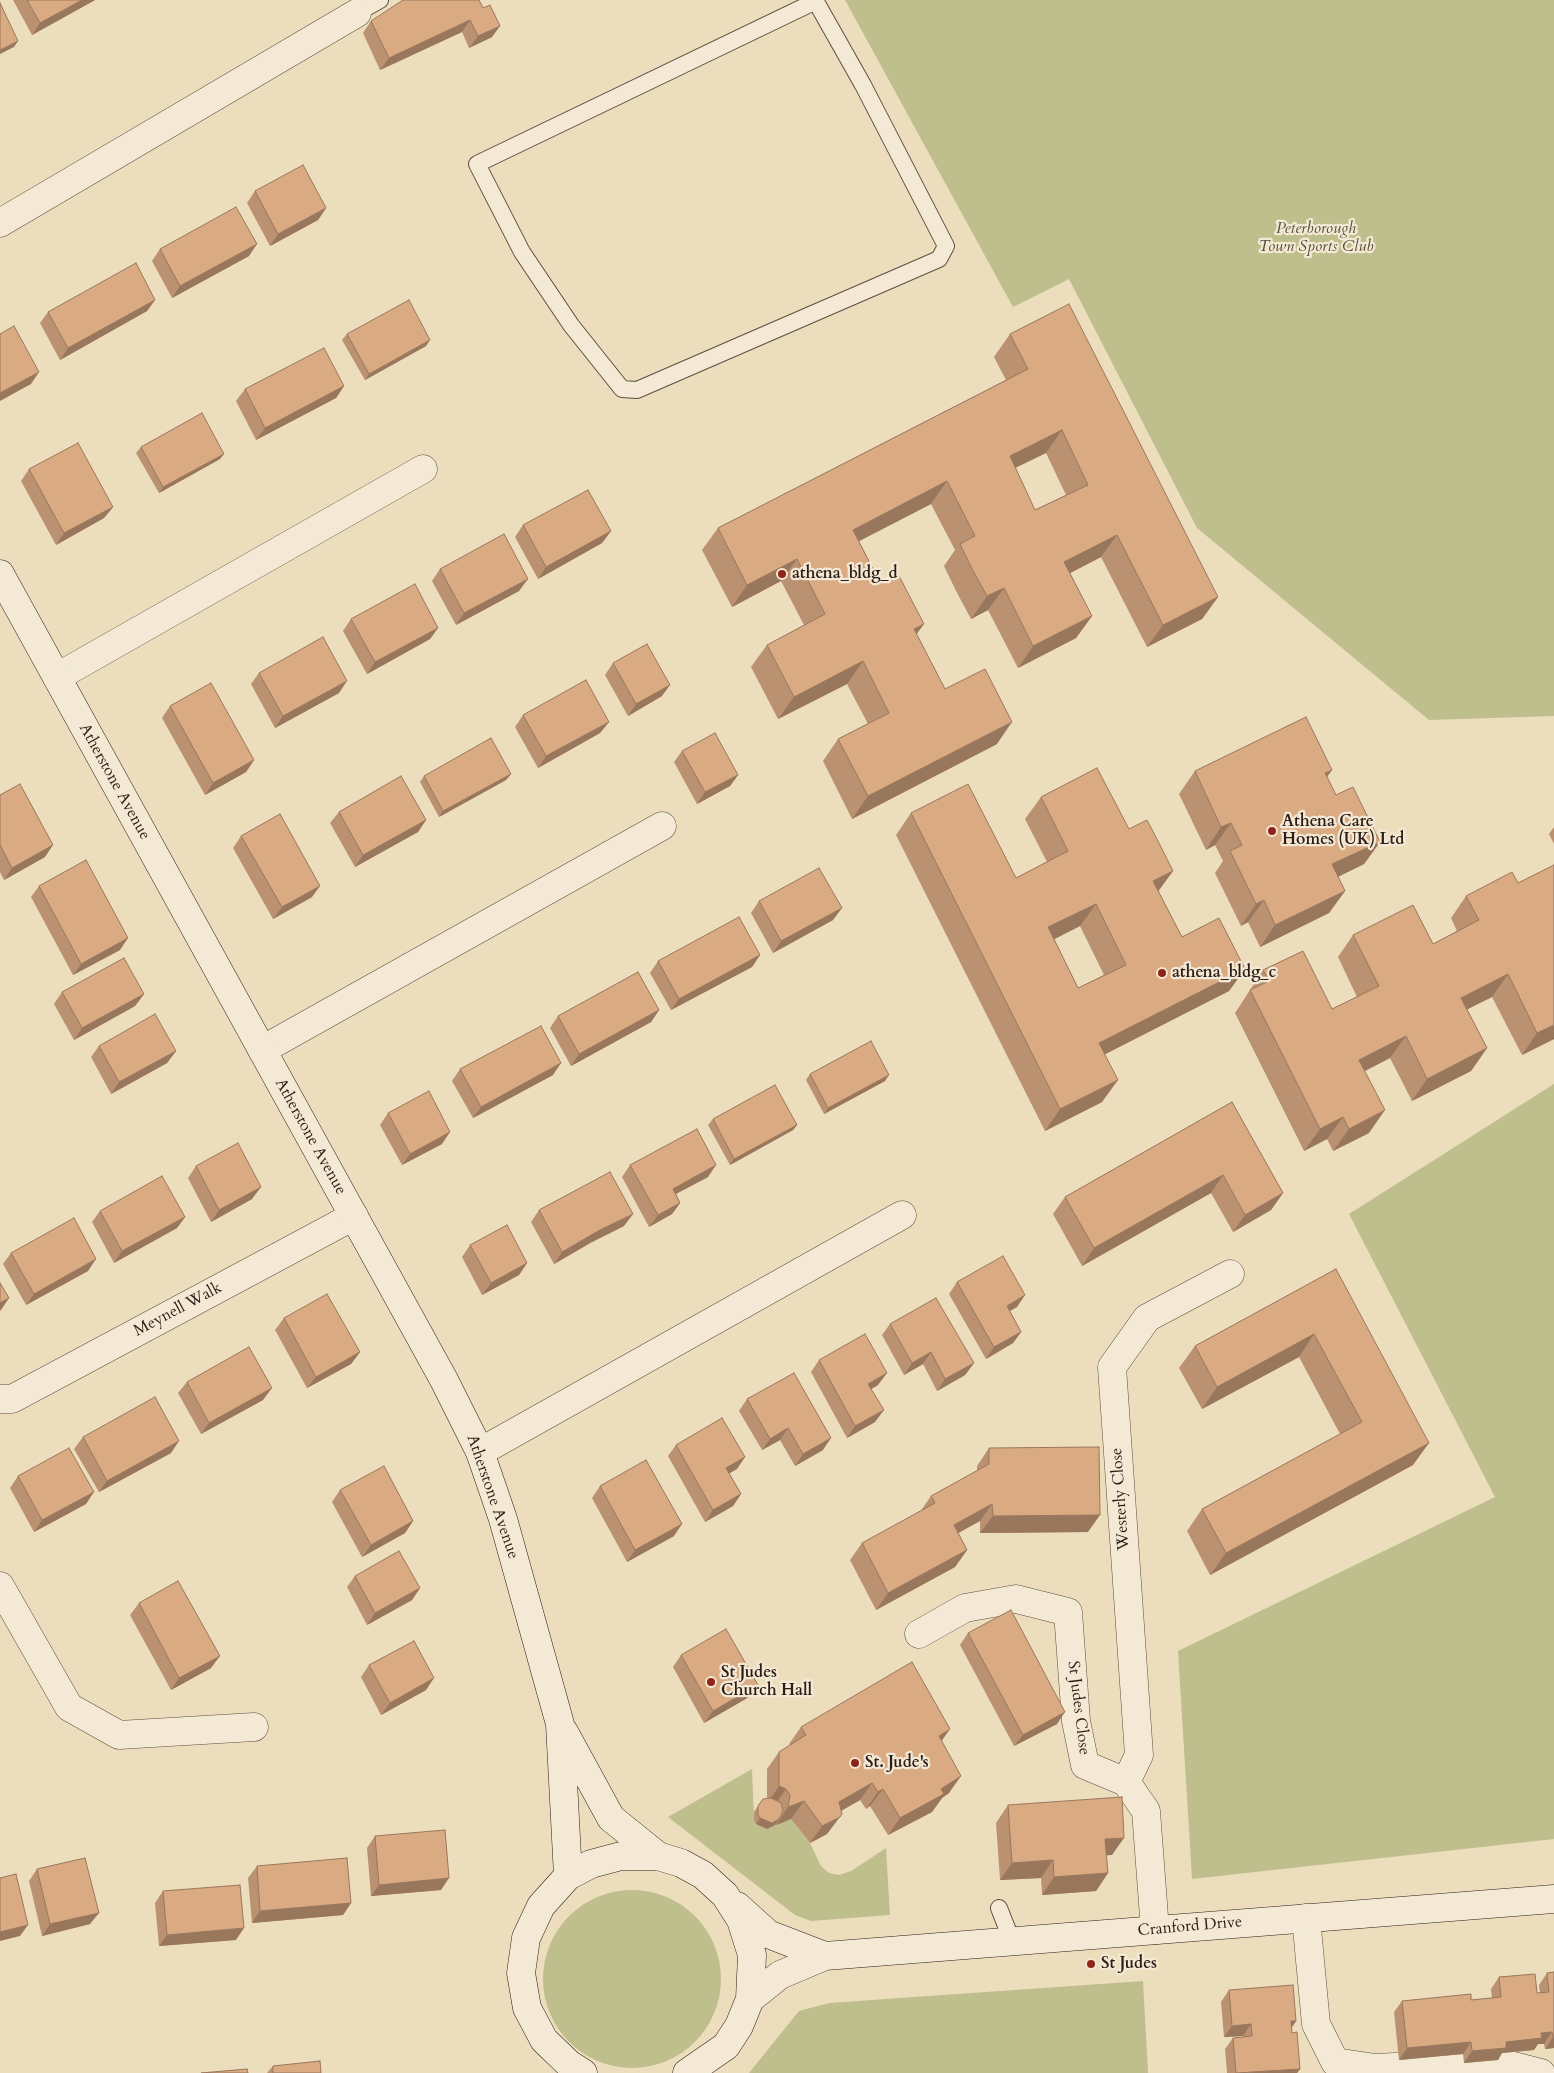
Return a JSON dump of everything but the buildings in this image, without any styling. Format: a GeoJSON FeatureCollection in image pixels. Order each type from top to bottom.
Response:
{"type":"FeatureCollection","features":[{"type":"Feature","properties":{"kind":"street"},"geometry":{"type":"LineString","coordinates":[[0,223],[369,7]]}},
{"type":"Feature","properties":{"kind":"street"},"geometry":{"type":"LineString","coordinates":[[58,677],[423,469]]}},
{"type":"Feature","properties":{"kind":"street","name":"Atherstone Avenue"},"geometry":{"type":"LineString","coordinates":[[0,574],[444,1380],[480,1452],[503,1519],[560,1724],[568,1876]]}},
{"type":"Feature","properties":{"kind":"street"},"geometry":{"type":"LineString","coordinates":[[262,1050],[662,826]]}},
{"type":"Feature","properties":{"kind":"street"},"geometry":{"type":"LineString","coordinates":[[480,1452],[902,1215]]}},
{"type":"Feature","properties":{"kind":"street","name":"Meynell Walk"},"geometry":{"type":"LineString","coordinates":[[0,1399],[12,1398],[354,1216]]}},
{"type":"Feature","properties":{"kind":"street","name":"Westerly Close"},"geometry":{"type":"LineString","coordinates":[[1126,1782],[1139,1755],[1112,1367],[1148,1318],[1230,1274]]}},
{"type":"Feature","properties":{"kind":"street"},"geometry":{"type":"LineString","coordinates":[[0,1586],[69,1707],[118,1735],[254,1727]]}},
{"type":"Feature","properties":{"kind":"street","name":"St Judes Close"},"geometry":{"type":"LineString","coordinates":[[919,1634],[965,1608],[1016,1599],[1068,1612],[1076,1721],[1085,1765],[1126,1782]]}},
{"type":"Feature","properties":{"kind":"street","name":"Atherstone Avenue"},"geometry":{"type":"LineString","coordinates":[[560,1724],[611,1818],[658,1856]]}},
{"type":"Feature","properties":{"kind":"street"},"geometry":{"type":"LineString","coordinates":[[1126,1782],[1146,1811],[1155,1930]]}},
{"type":"Feature","properties":{"kind":"street"},"geometry":{"type":"LineString","coordinates":[[583,2073],[569,2064],[544,2040],[528,2008],[521,1973],[526,1938],[541,1906],[568,1876],[591,1864],[621,1856],[658,1856]]}},
{"type":"Feature","properties":{"kind":"street","name":"Cranford Drive"},"geometry":{"type":"LineString","coordinates":[[658,1856],[681,1863],[703,1875],[768,1934],[825,1956]]}},
{"type":"Feature","properties":{"kind":"street"},"geometry":{"type":"LineString","coordinates":[[692,2071],[726,2046],[739,2026],[750,1998],[752,1955],[741,1920],[725,1895]]}},
{"type":"Feature","properties":{"kind":"street","name":"Cranford Drive"},"geometry":{"type":"LineString","coordinates":[[750,1998],[780,1975],[825,1956],[1554,1899]]}},
{"type":"Feature","properties":{"kind":"street"},"geometry":{"type":"LineString","coordinates":[[1306,1918],[1316,2024],[1335,2062],[1374,2068],[1498,2062],[1541,2073]]}},
{"type":"Feature","properties":{"kind":"lane"},"geometry":{"type":"LineString","coordinates":[[815,1],[863,85],[946,246],[940,259],[637,390],[622,389],[571,325],[522,252],[477,164],[815,1]]}},
{"type":"Feature","properties":{"kind":"lane"},"geometry":{"type":"LineString","coordinates":[[999,1908],[1012,1941]]}},
{"type":"Feature","properties":{"kind":"green space","name":"Peterborough Town Sports Club"},"geometry":{"type":"Polygon","coordinates":[[[845,0],[1554,0],[1554,716],[1429,720],[1197,528],[1069,279],[1013,307],[845,0]]]}},
{"type":"Feature","properties":{"kind":"green space"},"geometry":{"type":"Polygon","coordinates":[[[1554,1084],[1554,1839],[1192,1879],[1178,1651],[1495,1497],[1349,1214],[1554,1084]]]}},
{"type":"Feature","properties":{"kind":"green space"},"geometry":{"type":"Polygon","coordinates":[[[752,1769],[756,1824],[767,1829],[777,1822],[791,1819],[810,1843],[821,1866],[829,1873],[839,1875],[851,1871],[886,1848],[890,1915],[811,1921],[795,1915],[668,1817],[752,1769]]]}},
{"type":"Feature","properties":{"kind":"green space"},"geometry":{"type":"Polygon","coordinates":[[[632,1890],[666,1897],[681,1905],[695,1916],[706,1930],[714,1945],[721,1979],[714,2013],[706,2028],[695,2042],[681,2053],[666,2061],[632,2068],[598,2061],[583,2053],[569,2042],[558,2028],[550,2013],[543,1979],[550,1945],[558,1930],[569,1916],[583,1905],[598,1897],[632,1890]]]}},
{"type":"Feature","properties":{"kind":"green space"},"geometry":{"type":"Polygon","coordinates":[[[1143,1981],[1148,2073],[749,2073],[799,2011],[829,2003],[1143,1981]]]}},
{"type":"Feature","properties":{"kind":"place","name":"athena_bldg_d"},"geometry":{"type":"Point","coordinates":[782,574]}},
{"type":"Feature","properties":{"kind":"place","name":"Athena Care Homes (UK) Ltd"},"geometry":{"type":"Point","coordinates":[1272,831]}},
{"type":"Feature","properties":{"kind":"place","name":"athena_bldg_c"},"geometry":{"type":"Point","coordinates":[1162,973]}},
{"type":"Feature","properties":{"kind":"place","name":"St Judes Church Hall"},"geometry":{"type":"Point","coordinates":[711,1682]}},
{"type":"Feature","properties":{"kind":"place","name":"St. Jude's"},"geometry":{"type":"Point","coordinates":[855,1763]}},
{"type":"Feature","properties":{"kind":"place","name":"St Judes"},"geometry":{"type":"Point","coordinates":[1091,1964]}}]}
